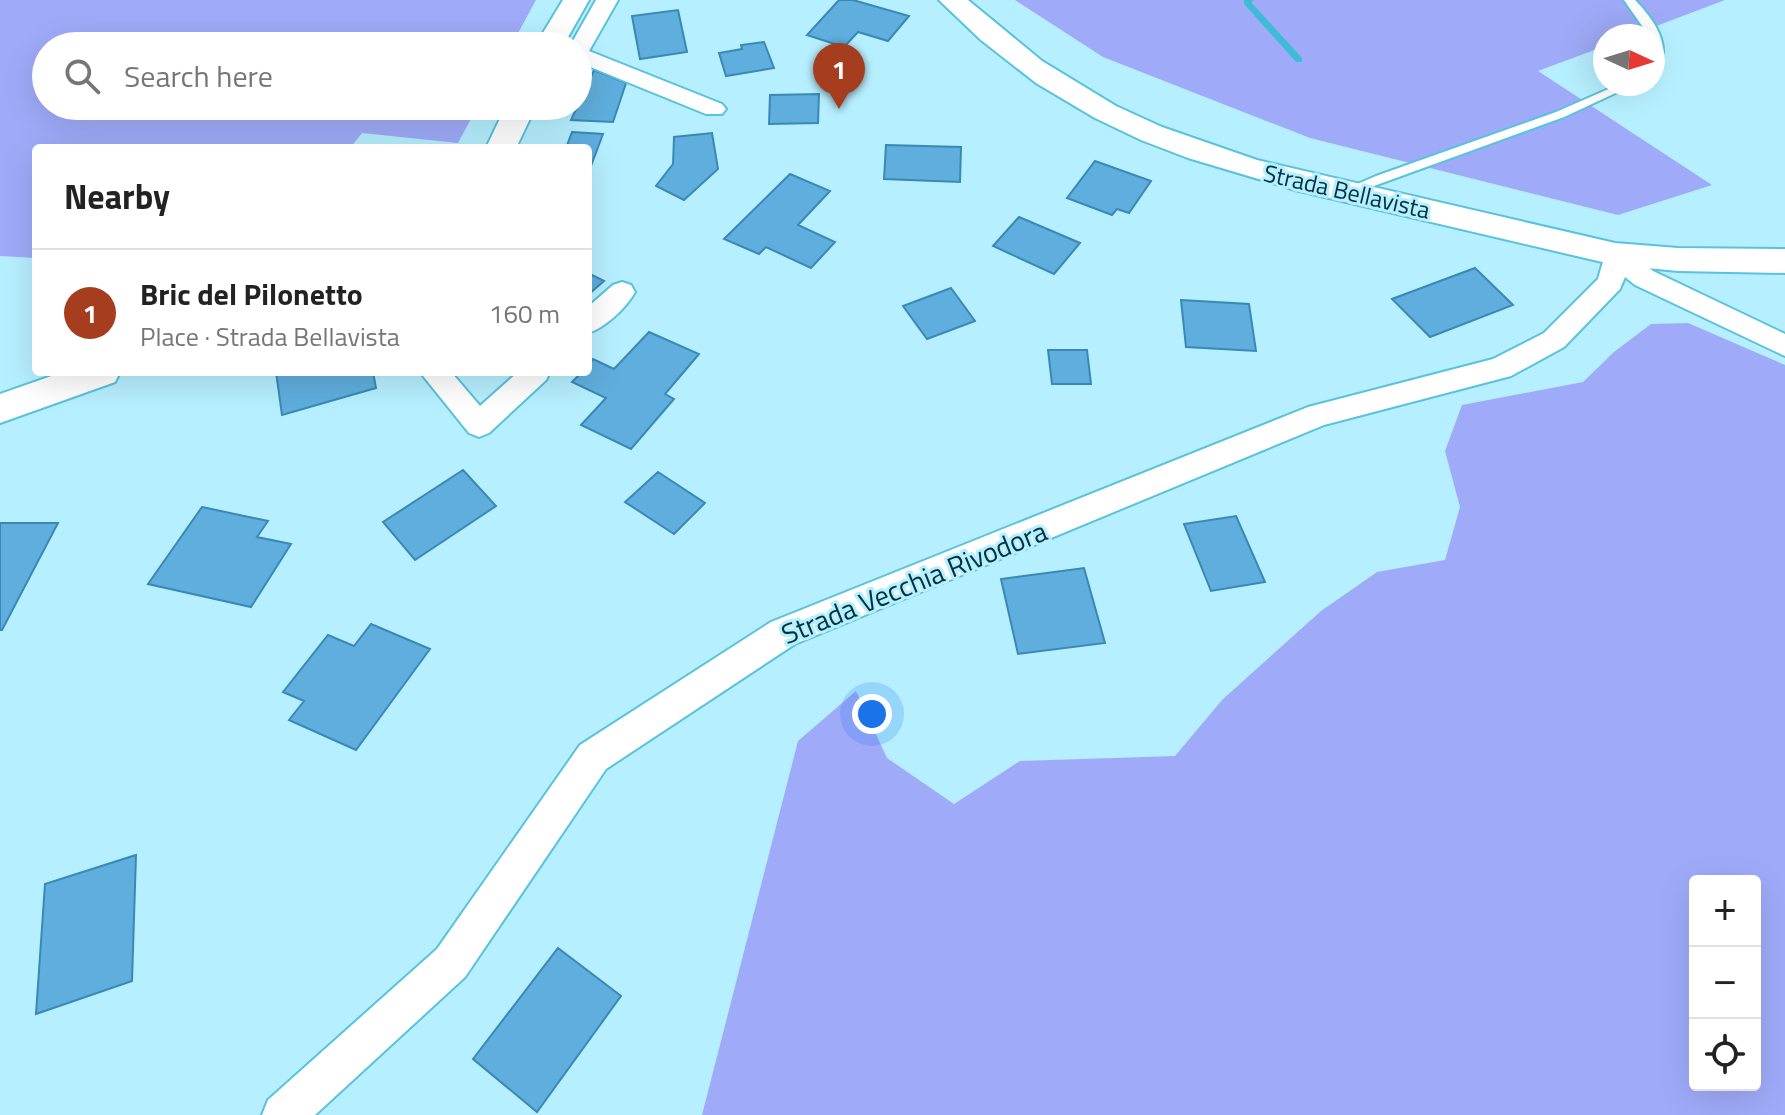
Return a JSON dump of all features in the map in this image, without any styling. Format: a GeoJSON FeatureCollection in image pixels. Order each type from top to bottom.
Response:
{"type":"FeatureCollection","features":[{"type":"Feature","properties":{"kind":"street"},"geometry":{"type":"LineString","coordinates":[[557,32],[576,0]]}},
{"type":"Feature","properties":{"kind":"street"},"geometry":{"type":"LineString","coordinates":[[589,32],[607,0]]}},
{"type":"Feature","properties":{"kind":"street","name":"Strada Bellavista"},"geometry":{"type":"LineString","coordinates":[[952,0],[1059,86],[1123,121],[1243,167],[1616,254],[1785,261]]}},
{"type":"Feature","properties":{"kind":"street"},"geometry":{"type":"LineString","coordinates":[[592,58],[714,109]]}},
{"type":"Feature","properties":{"kind":"street"},"geometry":{"type":"LineString","coordinates":[[503,144],[514,120]]}},
{"type":"Feature","properties":{"kind":"street"},"geometry":{"type":"LineString","coordinates":[[1616,254],[1644,278],[1785,346]]}},
{"type":"Feature","properties":{"kind":"street","name":"Strada Vecchia Rivodora"},"geometry":{"type":"LineString","coordinates":[[283,1115],[451,963],[593,757],[783,633],[1318,415],[1501,368],[1554,340],[1611,282],[1616,254]]}},
{"type":"Feature","properties":{"kind":"street"},"geometry":{"type":"LineString","coordinates":[[592,319],[622,292]]}},
{"type":"Feature","properties":{"kind":"street"},"geometry":{"type":"LineString","coordinates":[[0,409],[91,376]]}},
{"type":"Feature","properties":{"kind":"street"},"geometry":{"type":"LineString","coordinates":[[437,376],[479,425],[532,376]]}},
{"type":"Feature","properties":{"kind":"lane"},"geometry":{"type":"LineString","coordinates":[[1629,0],[1648,24]]}},
{"type":"Feature","properties":{"kind":"lane"},"geometry":{"type":"LineString","coordinates":[[1344,192],[1573,112],[1605,96]]}},
{"type":"Feature","properties":{"kind":"shaded area"},"geometry":{"type":"Polygon","coordinates":[[[0,0],[536,0],[519,32],[32,32],[32,120],[470,120],[458,143],[362,133],[353,144],[32,144],[32,258],[0,256],[0,0]]]}},
{"type":"Feature","properties":{"kind":"shaded area"},"geometry":{"type":"Polygon","coordinates":[[[1015,0],[1725,0],[1662,24],[1593,24],[1593,50],[1538,71],[1712,185],[1618,215],[1310,138],[1103,57],[1015,0]]]}},
{"type":"Feature","properties":{"kind":"shaded area"},"geometry":{"type":"Polygon","coordinates":[[[1688,323],[1785,365],[1785,1115],[702,1115],[798,741],[856,691],[887,758],[954,804],[1020,761],[1175,756],[1222,700],[1321,611],[1377,572],[1445,560],[1460,507],[1445,451],[1462,405],[1583,382],[1614,352],[1651,324],[1688,323]]]}},
{"type":"Feature","properties":{"kind":"building"},"geometry":{"type":"Polygon","coordinates":[[[839,0],[853,0],[909,16],[888,41],[858,32],[844,47],[807,35],[839,0]]]}},
{"type":"Feature","properties":{"kind":"building"},"geometry":{"type":"Polygon","coordinates":[[[678,10],[687,52],[640,59],[632,16],[678,10]]]}},
{"type":"Feature","properties":{"kind":"building"},"geometry":{"type":"Polygon","coordinates":[[[764,42],[774,68],[726,76],[719,53],[742,49],[741,45],[764,42]]]}},
{"type":"Feature","properties":{"kind":"building"},"geometry":{"type":"Polygon","coordinates":[[[594,70],[626,83],[613,122],[571,120],[592,120],[594,70]]]}},
{"type":"Feature","properties":{"kind":"building"},"geometry":{"type":"Polygon","coordinates":[[[819,94],[818,123],[769,124],[770,95],[819,94]]]}},
{"type":"Feature","properties":{"kind":"building"},"geometry":{"type":"Polygon","coordinates":[[[572,132],[603,134],[592,163],[592,144],[568,144],[572,132]]]}},
{"type":"Feature","properties":{"kind":"building"},"geometry":{"type":"Polygon","coordinates":[[[712,133],[718,169],[684,200],[656,186],[673,164],[674,137],[712,133]]]}},
{"type":"Feature","properties":{"kind":"building"},"geometry":{"type":"Polygon","coordinates":[[[886,145],[961,147],[960,182],[884,179],[886,145]]]}},
{"type":"Feature","properties":{"kind":"building"},"geometry":{"type":"Polygon","coordinates":[[[1095,161],[1151,181],[1129,213],[1117,209],[1112,215],[1067,198],[1095,161]]]}},
{"type":"Feature","properties":{"kind":"building"},"geometry":{"type":"Polygon","coordinates":[[[790,174],[830,191],[798,225],[835,242],[811,268],[766,247],[759,254],[724,239],[790,174]]]}},
{"type":"Feature","properties":{"kind":"building"},"geometry":{"type":"Polygon","coordinates":[[[1019,217],[1080,243],[1054,274],[993,246],[1019,217]]]}},
{"type":"Feature","properties":{"kind":"building"},"geometry":{"type":"Polygon","coordinates":[[[1475,268],[1513,305],[1430,337],[1392,299],[1475,268]]]}},
{"type":"Feature","properties":{"kind":"building"},"geometry":{"type":"Polygon","coordinates":[[[592,275],[604,281],[592,292],[592,275]]]}},
{"type":"Feature","properties":{"kind":"building"},"geometry":{"type":"Polygon","coordinates":[[[951,288],[975,321],[927,339],[903,306],[951,288]]]}},
{"type":"Feature","properties":{"kind":"building"},"geometry":{"type":"Polygon","coordinates":[[[1181,300],[1249,304],[1256,351],[1186,347],[1181,300]]]}},
{"type":"Feature","properties":{"kind":"building"},"geometry":{"type":"Polygon","coordinates":[[[649,332],[699,354],[665,394],[674,399],[631,449],[581,425],[606,398],[572,382],[578,376],[592,376],[593,359],[614,369],[649,332]]]}},
{"type":"Feature","properties":{"kind":"building"},"geometry":{"type":"Polygon","coordinates":[[[1048,350],[1087,350],[1091,384],[1052,384],[1048,350]]]}},
{"type":"Feature","properties":{"kind":"building"},"geometry":{"type":"Polygon","coordinates":[[[277,376],[374,376],[376,388],[282,415],[277,376]]]}},
{"type":"Feature","properties":{"kind":"building"},"geometry":{"type":"Polygon","coordinates":[[[463,470],[496,506],[415,560],[383,522],[463,470]]]}},
{"type":"Feature","properties":{"kind":"building"},"geometry":{"type":"Polygon","coordinates":[[[658,472],[705,503],[674,534],[625,502],[658,472]]]}},
{"type":"Feature","properties":{"kind":"building"},"geometry":{"type":"Polygon","coordinates":[[[202,507],[268,521],[257,537],[291,544],[251,607],[148,584],[202,507]]]}},
{"type":"Feature","properties":{"kind":"building"},"geometry":{"type":"Polygon","coordinates":[[[1236,516],[1265,582],[1211,591],[1184,524],[1236,516]]]}},
{"type":"Feature","properties":{"kind":"building"},"geometry":{"type":"Polygon","coordinates":[[[0,523],[58,523],[2,630],[0,630],[0,523]]]}},
{"type":"Feature","properties":{"kind":"building"},"geometry":{"type":"Polygon","coordinates":[[[1084,568],[1105,643],[1018,654],[1001,579],[1084,568]]]}},
{"type":"Feature","properties":{"kind":"building"},"geometry":{"type":"Polygon","coordinates":[[[371,624],[430,649],[356,750],[289,720],[304,701],[283,692],[328,635],[354,646],[371,624]]]}},
{"type":"Feature","properties":{"kind":"building"},"geometry":{"type":"Polygon","coordinates":[[[136,855],[132,981],[36,1014],[45,884],[136,855]]]}},
{"type":"Feature","properties":{"kind":"building"},"geometry":{"type":"Polygon","coordinates":[[[558,948],[621,996],[537,1112],[473,1059],[558,948]]]}},
{"type":"Feature","properties":{"kind":"waterway"},"geometry":{"type":"LineString","coordinates":[[1250,0],[1247,2],[1299,60]]}},
{"type":"Feature","properties":{"kind":"place","name":"Bric del Pilonetto"},"geometry":{"type":"Point","coordinates":[839,109]}}]}
